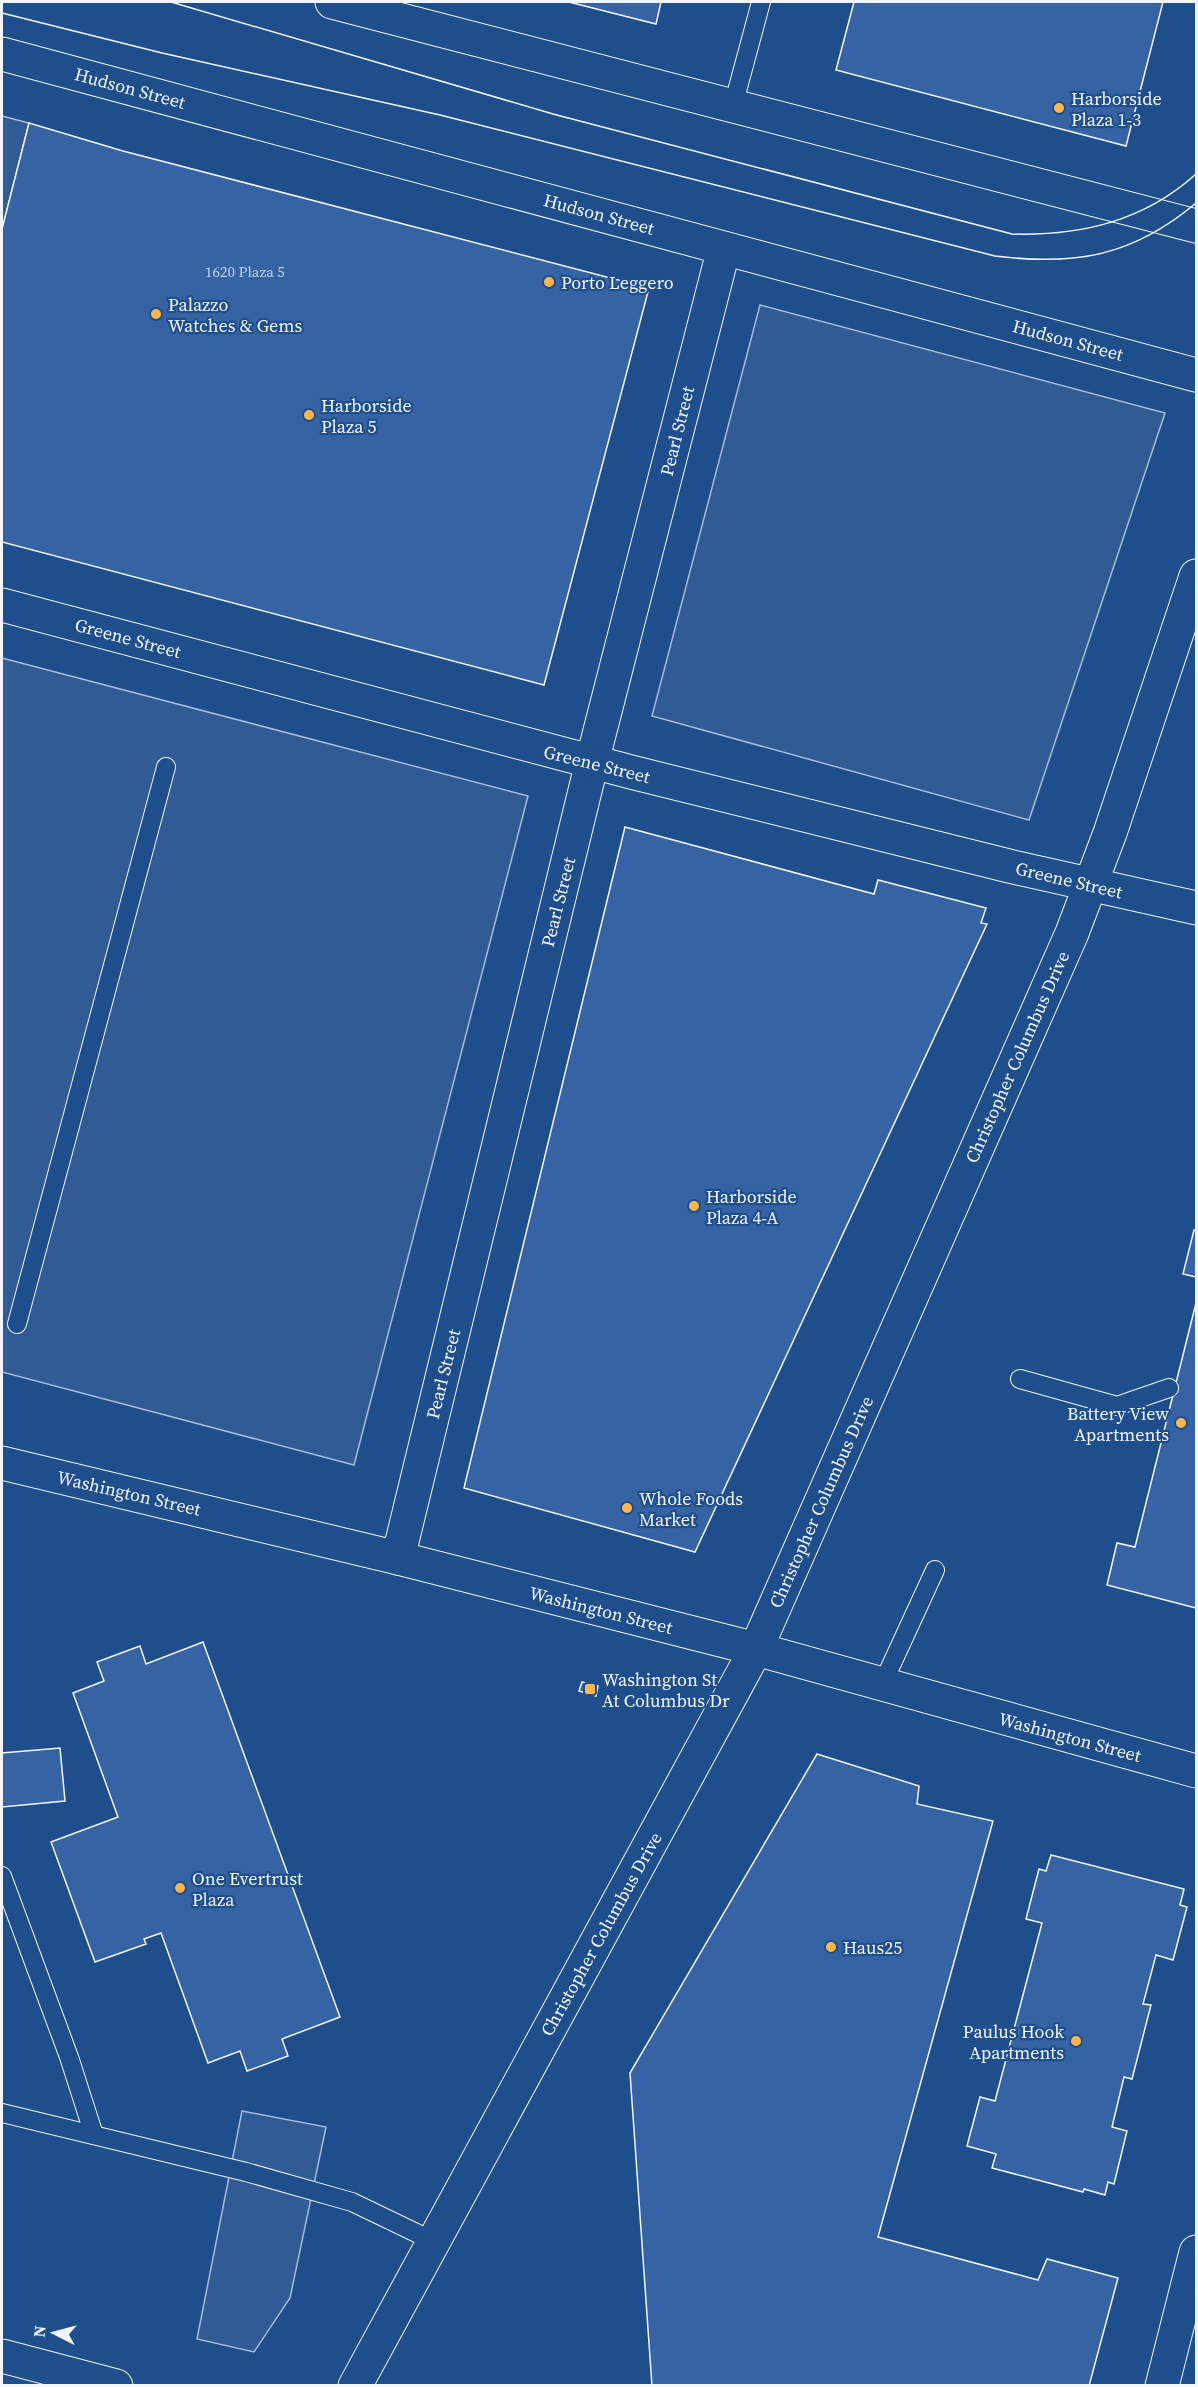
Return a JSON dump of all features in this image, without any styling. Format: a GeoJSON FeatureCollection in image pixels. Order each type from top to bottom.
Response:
{"type":"FeatureCollection","features":[{"type":"Feature","properties":{"kind":"street"},"geometry":{"type":"LineString","coordinates":[[332,2],[1197,226]]}},
{"type":"Feature","properties":{"kind":"street","name":"Hudson Street"},"geometry":{"type":"LineString","coordinates":[[2,54],[1197,375]]}},
{"type":"Feature","properties":{"kind":"street","name":"Pearl Street"},"geometry":{"type":"LineString","coordinates":[[398,1558],[592,762],[724,248]]}},
{"type":"Feature","properties":{"kind":"street","name":"Christopher Columbus Drive"},"geometry":{"type":"LineString","coordinates":[[355,2385],[756,1649],[1091,884],[1197,576]]}},
{"type":"Feature","properties":{"kind":"street","name":"Greene Street"},"geometry":{"type":"LineString","coordinates":[[2,604],[592,762],[1197,908]]}},
{"type":"Feature","properties":{"kind":"street","name":"Washington Street"},"geometry":{"type":"LineString","coordinates":[[2,1463],[398,1558],[756,1649],[882,1685],[1196,1767]]}},
{"type":"Feature","properties":{"kind":"street"},"geometry":{"type":"LineString","coordinates":[[1162,2385],[1197,2252]]}},
{"type":"Feature","properties":{"kind":"street"},"geometry":{"type":"LineString","coordinates":[[2,2356],[117,2385]]}},
{"type":"Feature","properties":{"kind":"lane"},"geometry":{"type":"LineString","coordinates":[[733,106],[761,2]]}},
{"type":"Feature","properties":{"kind":"lane"},"geometry":{"type":"LineString","coordinates":[[17,1324],[166,767]]}},
{"type":"Feature","properties":{"kind":"lane"},"geometry":{"type":"LineString","coordinates":[[1020,1379],[1117,1406],[1169,1388]]}},
{"type":"Feature","properties":{"kind":"lane"},"geometry":{"type":"LineString","coordinates":[[882,1685],[935,1570]]}},
{"type":"Feature","properties":{"kind":"lane"},"geometry":{"type":"LineString","coordinates":[[2,1876],[69,2057],[94,2135]]}},
{"type":"Feature","properties":{"kind":"lane"},"geometry":{"type":"LineString","coordinates":[[2,2113],[352,2202],[433,2241]]}},
{"type":"Feature","properties":{"kind":"shaded area"},"geometry":{"type":"Polygon","coordinates":[[[2,116],[29,123],[2,229],[2,116]]]}},
{"type":"Feature","properties":{"kind":"shaded area"},"geometry":{"type":"Polygon","coordinates":[[[760,305],[1165,413],[1029,820],[652,716],[760,305]]]}},
{"type":"Feature","properties":{"kind":"shaded area"},"geometry":{"type":"Polygon","coordinates":[[[2,658],[528,796],[354,1465],[2,1372],[2,658]]]}},
{"type":"Feature","properties":{"kind":"shaded area"},"geometry":{"type":"Polygon","coordinates":[[[242,2111],[326,2127],[290,2298],[254,2352],[197,2339],[242,2111]]]}},
{"type":"Feature","properties":{"kind":"building"},"geometry":{"type":"Polygon","coordinates":[[[569,2],[661,2],[656,24],[569,2]]]}},
{"type":"Feature","properties":{"kind":"building","name":"Harborside Plaza 1-3"},"geometry":{"type":"Polygon","coordinates":[[[854,2],[1163,2],[1126,146],[836,70],[854,2]]]}},
{"type":"Feature","properties":{"kind":"building","name":"Harborside Plaza 5"},"geometry":{"type":"Polygon","coordinates":[[[29,123],[123,151],[649,288],[544,685],[2,542],[2,229],[29,123]]]}},
{"type":"Feature","properties":{"kind":"building","name":"Harborside Plaza 4-A"},"geometry":{"type":"Polygon","coordinates":[[[625,827],[874,894],[878,880],[986,908],[981,923],[987,924],[695,1552],[464,1488],[625,827]]]}},
{"type":"Feature","properties":{"kind":"building"},"geometry":{"type":"Polygon","coordinates":[[[1194,1230],[1196,1230],[1196,1277],[1183,1274],[1194,1230]]]}},
{"type":"Feature","properties":{"kind":"building","name":"Battery View Apartments"},"geometry":{"type":"Polygon","coordinates":[[[1196,1303],[1196,1608],[1107,1585],[1117,1543],[1135,1547],[1196,1303]]]}},
{"type":"Feature","properties":{"kind":"building","name":"One Evertrust Plaza"},"geometry":{"type":"Polygon","coordinates":[[[203,1642],[340,2017],[282,2039],[288,2056],[247,2071],[240,2051],[208,2063],[161,1933],[144,1939],[146,1944],[95,1962],[51,1842],[118,1817],[73,1693],[104,1681],[97,1662],[140,1646],[146,1664],[203,1642]]]}},
{"type":"Feature","properties":{"kind":"building"},"geometry":{"type":"Polygon","coordinates":[[[582,1682],[598,1686],[596,1696],[579,1691],[582,1682]]]}},
{"type":"Feature","properties":{"kind":"building"},"geometry":{"type":"Polygon","coordinates":[[[60,1748],[65,1801],[2,1807],[2,1753],[60,1748]]]}},
{"type":"Feature","properties":{"kind":"building","name":"Haus25"},"geometry":{"type":"Polygon","coordinates":[[[817,1754],[919,1786],[917,1804],[993,1821],[878,2237],[1038,2280],[1047,2259],[1118,2278],[1089,2386],[652,2386],[630,2073],[817,1754]]]}},
{"type":"Feature","properties":{"kind":"building","name":"Paulus Hook Apartments"},"geometry":{"type":"Polygon","coordinates":[[[1051,1855],[1184,1889],[1180,1905],[1187,1907],[1173,1960],[1156,1955],[1143,2004],[1151,2005],[1132,2079],[1124,2077],[1112,2127],[1127,2131],[1114,2184],[1108,2182],[1105,2195],[1084,2189],[1083,2192],[992,2168],[996,2154],[967,2146],[980,2097],[995,2101],[1042,1923],[1026,1919],[1039,1869],[1046,1871],[1051,1855]]]}},
{"type":"Feature","properties":{"kind":"tram line"},"geometry":{"type":"LineString","coordinates":[[171,2],[553,114],[1012,234],[1063,232],[1110,222],[1155,203],[1196,174]]}},
{"type":"Feature","properties":{"kind":"tram line"},"geometry":{"type":"LineString","coordinates":[[2,13],[162,53],[440,115],[995,256],[1052,259],[1078,258],[1102,253],[1126,246],[1149,235],[1173,221],[1196,203]]}},
{"type":"Feature","properties":{"kind":"place","name":"Harborside Plaza 1-3"},"geometry":{"type":"Point","coordinates":[1059,108]}},
{"type":"Feature","properties":{"kind":"place","name":"Porto Leggero"},"geometry":{"type":"Point","coordinates":[549,282]}},
{"type":"Feature","properties":{"kind":"place","name":"Palazzo Watches & Gems"},"geometry":{"type":"Point","coordinates":[156,314]}},
{"type":"Feature","properties":{"kind":"place","name":"Harborside Plaza 5"},"geometry":{"type":"Point","coordinates":[309,415]}},
{"type":"Feature","properties":{"kind":"place","name":"Harborside Plaza 4-A"},"geometry":{"type":"Point","coordinates":[694,1206]}},
{"type":"Feature","properties":{"kind":"place","name":"Battery View Apartments"},"geometry":{"type":"Point","coordinates":[1181,1423]}},
{"type":"Feature","properties":{"kind":"place","name":"Whole Foods Market"},"geometry":{"type":"Point","coordinates":[627,1508]}},
{"type":"Feature","properties":{"kind":"place","name":"Washington St At Columbus Dr"},"geometry":{"type":"Point","coordinates":[590,1689]}},
{"type":"Feature","properties":{"kind":"place","name":"One Evertrust Plaza"},"geometry":{"type":"Point","coordinates":[180,1888]}},
{"type":"Feature","properties":{"kind":"place","name":"Haus25"},"geometry":{"type":"Point","coordinates":[831,1947]}},
{"type":"Feature","properties":{"kind":"place","name":"Paulus Hook Apartments"},"geometry":{"type":"Point","coordinates":[1076,2041]}}]}
